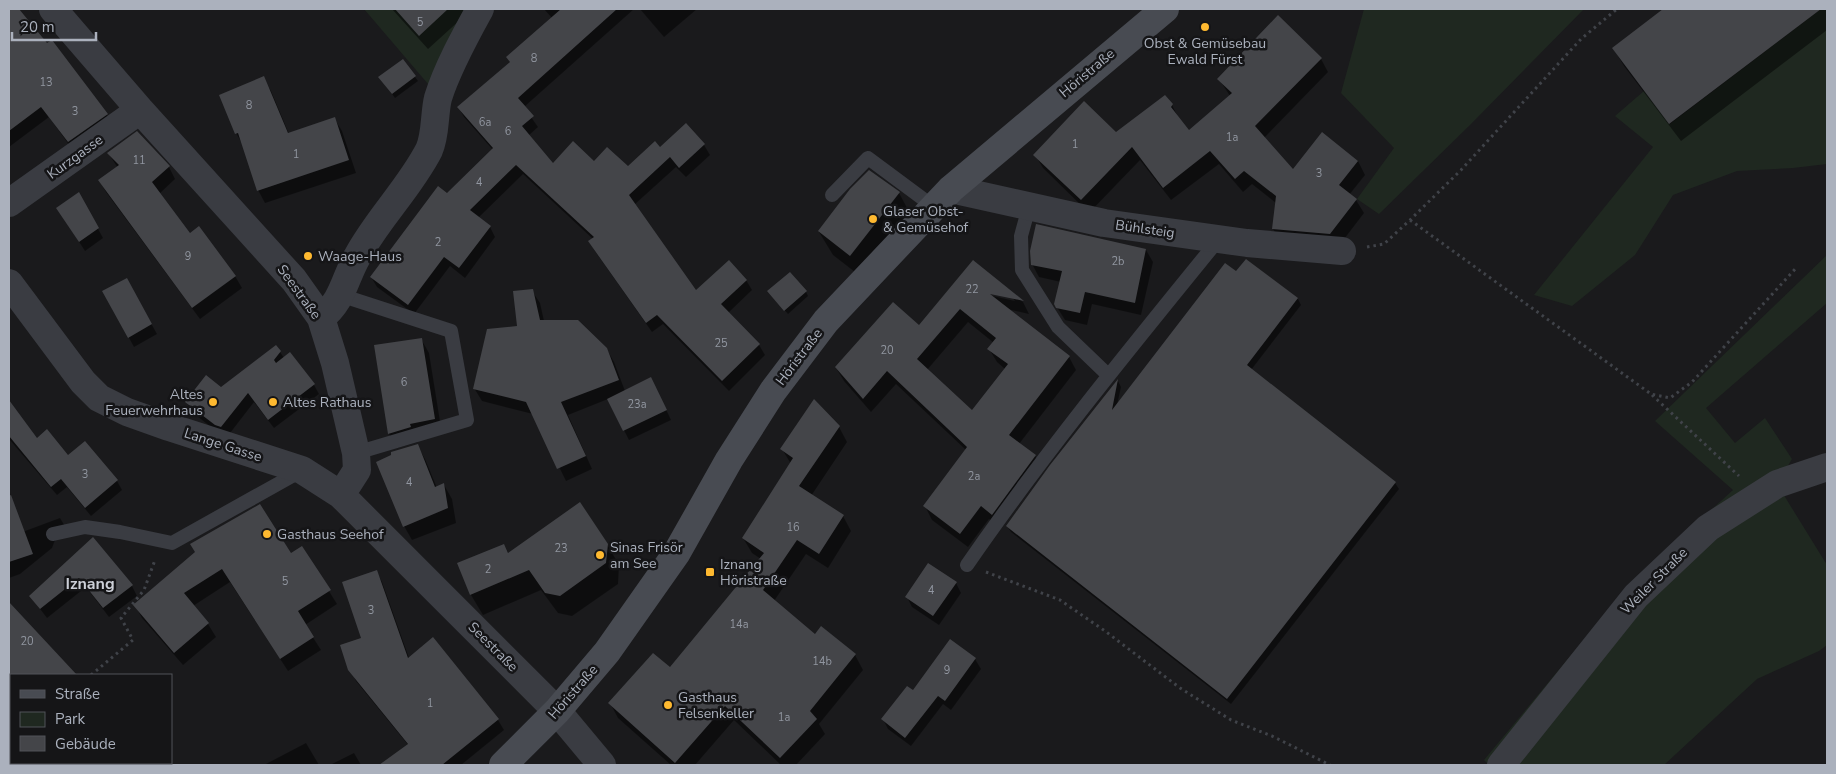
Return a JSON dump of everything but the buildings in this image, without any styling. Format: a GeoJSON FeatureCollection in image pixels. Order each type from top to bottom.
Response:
{"type":"FeatureCollection","features":[{"type":"Feature","properties":{"kind":"main road","name":"Höristraße"},"geometry":{"type":"LineString","coordinates":[[503,765],[557,711],[607,652],[676,554],[729,460],[779,383],[826,321],[942,198],[1165,9]]}},
{"type":"Feature","properties":{"kind":"street","name":"Seestraße"},"geometry":{"type":"LineString","coordinates":[[53,9],[140,110],[294,280],[321,318],[335,363],[356,453],[357,470],[341,495],[557,711]]}},
{"type":"Feature","properties":{"kind":"street"},"geometry":{"type":"LineString","coordinates":[[321,318],[331,310],[340,295],[356,258],[377,224],[406,188],[430,148],[438,98],[459,48],[480,9]]}},
{"type":"Feature","properties":{"kind":"street","name":"Kurzgasse"},"geometry":{"type":"LineString","coordinates":[[9,203],[140,110]]}},
{"type":"Feature","properties":{"kind":"street","name":"Bühlsteig"},"geometry":{"type":"LineString","coordinates":[[942,198],[1029,207],[1104,223],[1219,239],[1342,251]]}},
{"type":"Feature","properties":{"kind":"street","name":"Lange Gasse"},"geometry":{"type":"LineString","coordinates":[[9,283],[83,382],[99,398],[127,412],[169,427],[302,470],[341,495]]}},
{"type":"Feature","properties":{"kind":"street","name":"Weiler Straße"},"geometry":{"type":"LineString","coordinates":[[1501,765],[1636,596],[1708,528],[1777,484],[1827,467]]}},
{"type":"Feature","properties":{"kind":"street"},"geometry":{"type":"LineString","coordinates":[[557,711],[602,765]]}},
{"type":"Feature","properties":{"kind":"lane"},"geometry":{"type":"LineString","coordinates":[[832,195],[868,158],[942,198]]}},
{"type":"Feature","properties":{"kind":"lane"},"geometry":{"type":"LineString","coordinates":[[1029,207],[1021,236],[1022,270],[1058,327],[1108,375]]}},
{"type":"Feature","properties":{"kind":"lane"},"geometry":{"type":"LineString","coordinates":[[967,565],[1002,513],[1108,375],[1219,239]]}},
{"type":"Feature","properties":{"kind":"lane"},"geometry":{"type":"LineString","coordinates":[[340,295],[450,331],[467,420],[356,453]]}},
{"type":"Feature","properties":{"kind":"lane"},"geometry":{"type":"LineString","coordinates":[[53,534],[85,528],[120,532],[172,543],[302,470]]}},
{"type":"Feature","properties":{"kind":"path"},"geometry":{"type":"LineString","coordinates":[[1342,251],[1384,244],[1462,170],[1581,39],[1617,9]]}},
{"type":"Feature","properties":{"kind":"path"},"geometry":{"type":"LineString","coordinates":[[1410,220],[1651,394],[1760,495]]}},
{"type":"Feature","properties":{"kind":"path"},"geometry":{"type":"LineString","coordinates":[[1651,394],[1670,398],[1692,382],[1797,267]]}},
{"type":"Feature","properties":{"kind":"path"},"geometry":{"type":"LineString","coordinates":[[94,674],[133,640],[121,618],[144,590],[162,541]]}},
{"type":"Feature","properties":{"kind":"path"},"geometry":{"type":"LineString","coordinates":[[967,565],[1060,600],[1105,631],[1180,688],[1231,720],[1272,736],[1330,765]]}},
{"type":"Feature","properties":{"kind":"green space"},"geometry":{"type":"Polygon","coordinates":[[[364,9],[473,9],[434,91],[364,9]]]}},
{"type":"Feature","properties":{"kind":"green space"},"geometry":{"type":"Polygon","coordinates":[[[1364,9],[1584,9],[1379,214],[1357,199],[1394,148],[1341,93],[1364,9]]]}},
{"type":"Feature","properties":{"kind":"green space"},"geometry":{"type":"Polygon","coordinates":[[[1821,9],[1827,9],[1827,164],[1737,171],[1673,195],[1635,255],[1572,306],[1534,295],[1653,147],[1615,116],[1644,91],[1670,124],[1821,9]]]}},
{"type":"Feature","properties":{"kind":"green space"},"geometry":{"type":"Polygon","coordinates":[[[1827,255],[1827,303],[1706,408],[1735,443],[1765,418],[1792,459],[1777,484],[1827,565],[1827,645],[1819,651],[1757,679],[1664,765],[1489,765],[1484,760],[1631,583],[1733,490],[1655,421],[1827,255]]]}},
{"type":"Feature","properties":{"kind":"place","name":"Obst & Gemüsebau Ewald Fürst"},"geometry":{"type":"Point","coordinates":[1205,27]}},
{"type":"Feature","properties":{"kind":"place","name":"Glaser Obst- & Gemüsehof"},"geometry":{"type":"Point","coordinates":[873,219]}},
{"type":"Feature","properties":{"kind":"place","name":"Waage-Haus"},"geometry":{"type":"Point","coordinates":[308,256]}},
{"type":"Feature","properties":{"kind":"place","name":"Altes Feuerwehrhaus"},"geometry":{"type":"Point","coordinates":[213,402]}},
{"type":"Feature","properties":{"kind":"place","name":"Altes Rathaus"},"geometry":{"type":"Point","coordinates":[273,402]}},
{"type":"Feature","properties":{"kind":"place","name":"Gasthaus Seehof"},"geometry":{"type":"Point","coordinates":[267,534]}},
{"type":"Feature","properties":{"kind":"place","name":"Sinas Frisör am See"},"geometry":{"type":"Point","coordinates":[600,555]}},
{"type":"Feature","properties":{"kind":"place","name":"Iznang Höristraße"},"geometry":{"type":"Point","coordinates":[710,572]}},
{"type":"Feature","properties":{"kind":"place","name":"Gasthaus Felsenkeller"},"geometry":{"type":"Point","coordinates":[668,705]}},
{"type":"Feature","properties":{"kind":"district","name":"Iznang"},"geometry":{"type":"Point","coordinates":[90,584]}}]}
